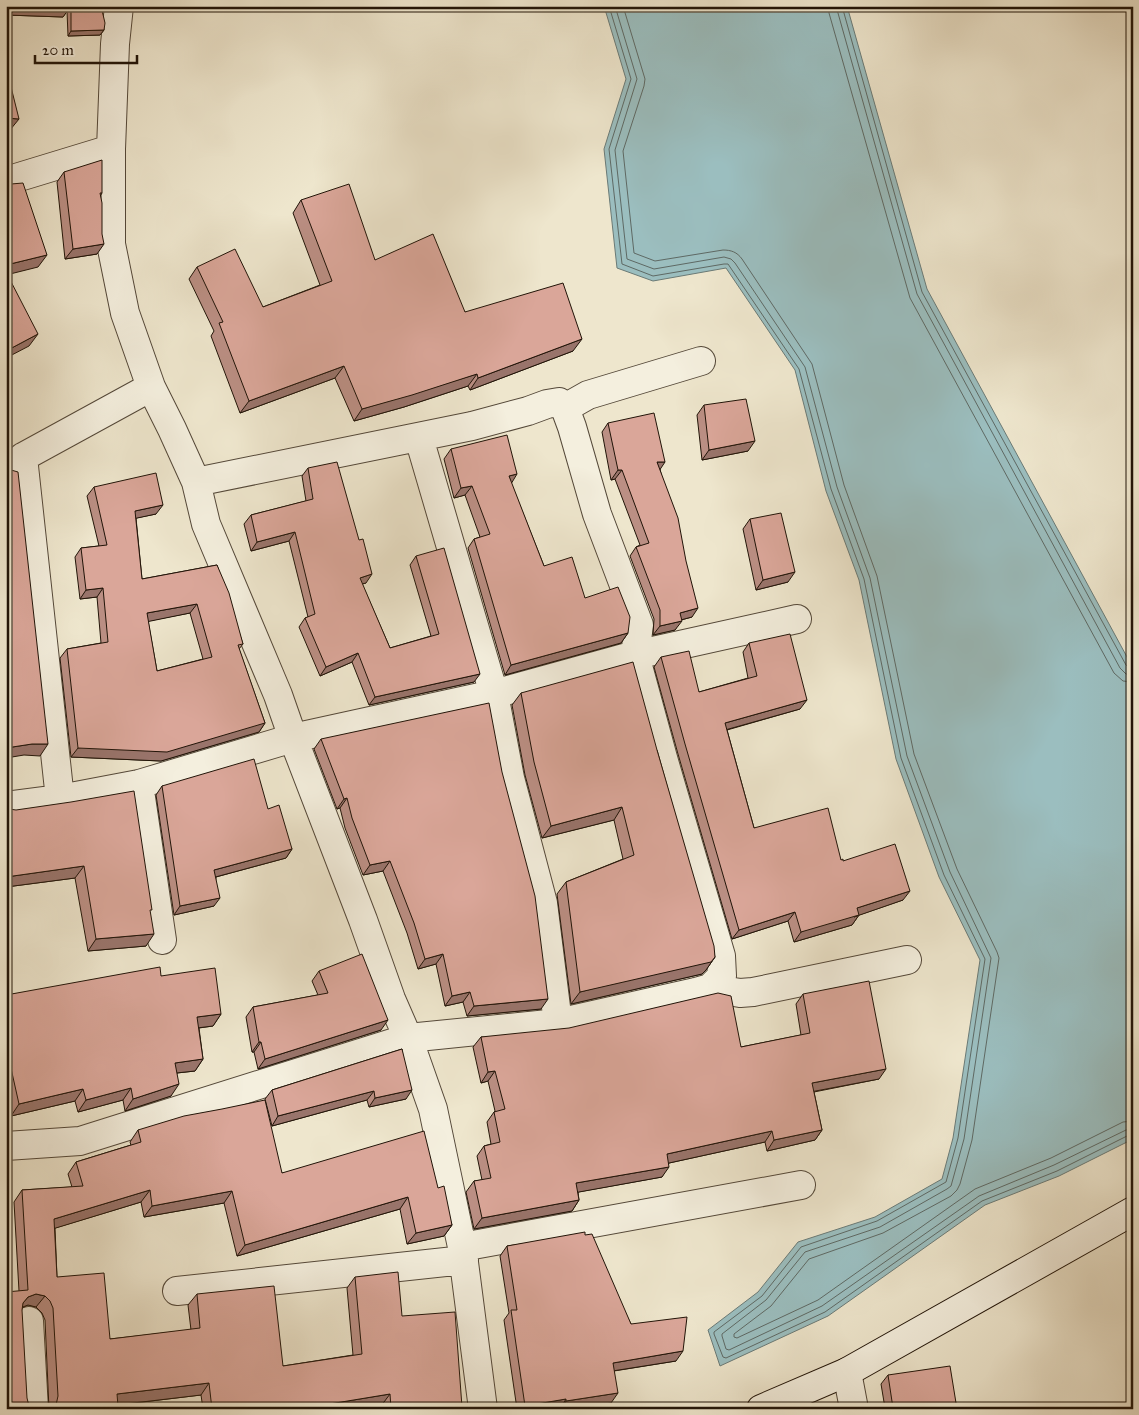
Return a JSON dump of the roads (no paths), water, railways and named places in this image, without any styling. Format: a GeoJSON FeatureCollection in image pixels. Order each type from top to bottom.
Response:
{"type":"FeatureCollection","features":[{"type":"Feature","properties":{"kind":"street"},"geometry":{"type":"LineString","coordinates":[[119,6],[115,44],[111,149],[111,244],[125,313],[151,387],[196,482],[206,524],[278,695],[433,1109],[463,1253],[483,1409]]}},
{"type":"Feature","properties":{"kind":"street"},"geometry":{"type":"LineString","coordinates":[[6,181],[111,149]]}},
{"type":"Feature","properties":{"kind":"street"},"geometry":{"type":"LineString","coordinates":[[565,408],[588,395],[701,361]]}},
{"type":"Feature","properties":{"kind":"street"},"geometry":{"type":"LineString","coordinates":[[60,799],[15,464],[151,387]]}},
{"type":"Feature","properties":{"kind":"street"},"geometry":{"type":"LineString","coordinates":[[196,482],[419,438],[472,426],[528,411],[546,404],[559,402],[565,408],[597,514],[638,625],[635,655],[721,956],[722,976],[710,988]]}},
{"type":"Feature","properties":{"kind":"street"},"geometry":{"type":"LineString","coordinates":[[419,438],[494,694],[510,778],[543,903],[558,1023]]}},
{"type":"Feature","properties":{"kind":"street"},"geometry":{"type":"LineString","coordinates":[[6,806],[60,799],[139,784],[293,738],[494,694],[635,655],[797,619]]}},
{"type":"Feature","properties":{"kind":"street"},"geometry":{"type":"LineString","coordinates":[[139,784],[162,940]]}},
{"type":"Feature","properties":{"kind":"street"},"geometry":{"type":"LineString","coordinates":[[6,1146],[80,1141],[408,1038],[558,1023],[710,988],[740,993],[753,992],[907,960]]}},
{"type":"Feature","properties":{"kind":"street"},"geometry":{"type":"LineString","coordinates":[[177,1291],[463,1253],[801,1185]]}},
{"type":"Feature","properties":{"kind":"street"},"geometry":{"type":"LineString","coordinates":[[761,1409],[846,1372],[1133,1211]]}},
{"type":"Feature","properties":{"kind":"street"},"geometry":{"type":"LineString","coordinates":[[28,1321],[34,1409]]}},
{"type":"Feature","properties":{"kind":"street"},"geometry":{"type":"LineString","coordinates":[[846,1372],[854,1409]]}},
{"type":"Feature","properties":{"kind":"water"},"geometry":{"type":"Polygon","coordinates":[[[604,6],[847,6],[927,289],[1133,668],[1133,1139],[1059,1176],[985,1205],[828,1316],[720,1366],[708,1330],[758,1292],[798,1242],[875,1217],[942,1179],[953,1138],[980,960],[939,877],[896,759],[859,580],[826,491],[795,370],[726,268],[653,281],[617,268],[604,149],[626,79],[604,6]]]}}]}
